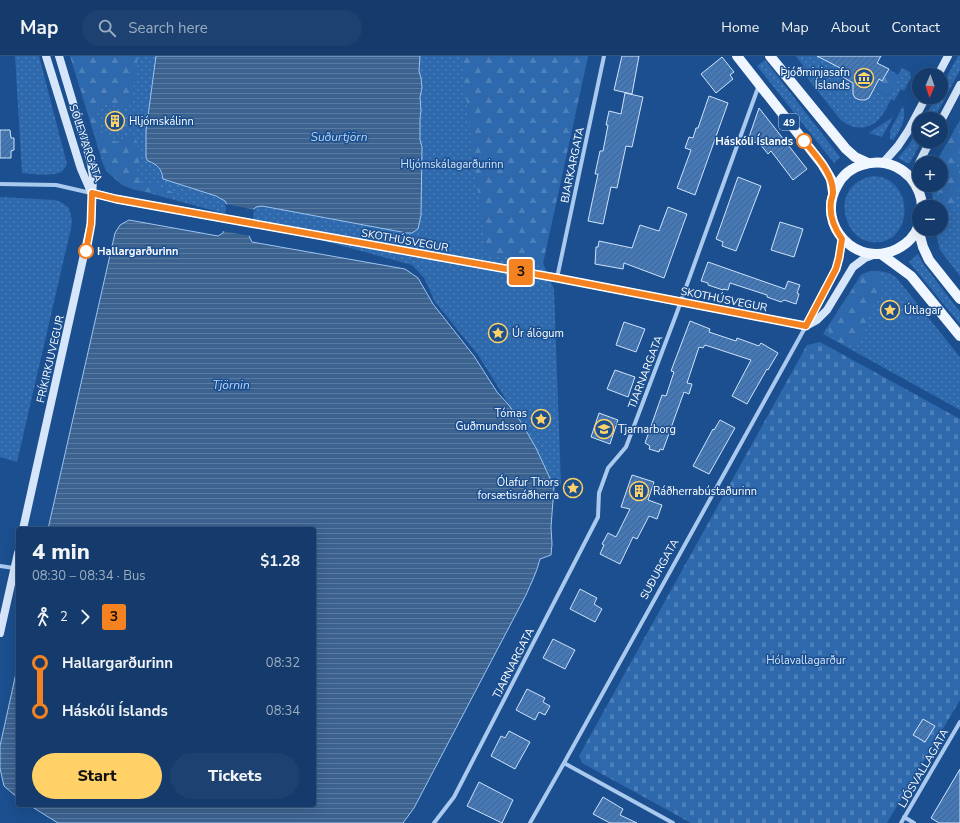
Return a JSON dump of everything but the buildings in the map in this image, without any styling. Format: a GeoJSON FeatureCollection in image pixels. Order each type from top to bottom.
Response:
{"type":"FeatureCollection","features":[{"type":"Feature","properties":{"kind":"main road","name":"49"},"geometry":{"type":"LineString","coordinates":[[738,56],[822,164],[830,179],[833,192]]}},
{"type":"Feature","properties":{"kind":"main road","name":"49"},"geometry":{"type":"LineString","coordinates":[[770,56],[846,149],[855,157],[868,163]]}},
{"type":"Feature","properties":{"kind":"main road","name":"49"},"geometry":{"type":"LineString","coordinates":[[912,179],[905,172],[895,166],[883,163],[868,163],[858,166],[840,180],[833,192],[831,202],[833,222],[837,232],[849,246],[866,253],[879,254],[911,276],[960,336]]}},
{"type":"Feature","properties":{"kind":"main road"},"geometry":{"type":"LineString","coordinates":[[879,254],[902,247],[912,236]]}},
{"type":"Feature","properties":{"kind":"main road"},"geometry":{"type":"LineString","coordinates":[[920,236],[929,260],[960,299]]}},
{"type":"Feature","properties":{"kind":"street","name":"SÓLEYJARGATA"},"geometry":{"type":"LineString","coordinates":[[46,56],[81,169],[92,193]]}},
{"type":"Feature","properties":{"kind":"street","name":"SÓLEYJARGATA"},"geometry":{"type":"LineString","coordinates":[[59,56],[91,163],[93,177],[92,193]]}},
{"type":"Feature","properties":{"kind":"street","name":"BJARKARGATA"},"geometry":{"type":"LineString","coordinates":[[557,278],[604,56]]}},
{"type":"Feature","properties":{"kind":"street"},"geometry":{"type":"LineString","coordinates":[[942,68],[948,56]]}},
{"type":"Feature","properties":{"kind":"street","name":"TJARNARGATA"},"geometry":{"type":"LineString","coordinates":[[434,823],[454,797],[598,517],[599,493],[608,468],[626,447],[759,83]]}},
{"type":"Feature","properties":{"kind":"street"},"geometry":{"type":"LineString","coordinates":[[946,112],[960,85]]}},
{"type":"Feature","properties":{"kind":"street"},"geometry":{"type":"LineString","coordinates":[[883,163],[898,146],[908,131],[922,104]]}},
{"type":"Feature","properties":{"kind":"street","name":"SKOTHÚSVEGUR"},"geometry":{"type":"LineString","coordinates":[[0,184],[56,185],[116,199],[557,278],[806,326]]}},
{"type":"Feature","properties":{"kind":"street","name":"FRÍKIRKJUVEGUR"},"geometry":{"type":"LineString","coordinates":[[23,527],[89,238],[92,193]]}},
{"type":"Feature","properties":{"kind":"street","name":"SUÐURGATA"},"geometry":{"type":"LineString","coordinates":[[530,823],[806,326],[836,269],[842,239]]}},
{"type":"Feature","properties":{"kind":"street","name":"SUÐURGATA"},"geometry":{"type":"LineString","coordinates":[[806,326],[817,320],[827,310],[853,267],[864,258],[879,254]]}},
{"type":"Feature","properties":{"kind":"street"},"geometry":{"type":"LineString","coordinates":[[0,633],[16,560]]}},
{"type":"Feature","properties":{"kind":"street"},"geometry":{"type":"LineString","coordinates":[[0,566],[14,568]]}},
{"type":"Feature","properties":{"kind":"street","name":"LJÓSVALLAGATA"},"geometry":{"type":"LineString","coordinates":[[901,823],[960,722]]}},
{"type":"Feature","properties":{"kind":"street"},"geometry":{"type":"LineString","coordinates":[[564,763],[673,823]]}},
{"type":"Feature","properties":{"kind":"street"},"geometry":{"type":"LineString","coordinates":[[904,817],[914,823]]}},
{"type":"Feature","properties":{"kind":"green space"},"geometry":{"type":"Polygon","coordinates":[[[15,56],[39,56],[67,164],[64,170],[55,174],[46,175],[22,173],[15,56]]]}},
{"type":"Feature","properties":{"kind":"green space","name":"Hljómskálagarðurinn"},"geometry":{"type":"Polygon","coordinates":[[[70,56],[588,56],[543,263],[554,289],[561,484],[554,487],[535,446],[478,355],[435,302],[424,278],[412,265],[134,189],[107,172],[103,164],[70,56]]]}},
{"type":"Feature","properties":{"kind":"green space"},"geometry":{"type":"Polygon","coordinates":[[[70,56],[138,56],[131,105],[127,107],[99,104],[97,114],[102,132],[108,139],[119,142],[133,133],[139,151],[138,179],[144,184],[156,185],[186,198],[135,190],[122,185],[107,172],[70,56]]]}},
{"type":"Feature","properties":{"kind":"green space"},"geometry":{"type":"Polygon","coordinates":[[[461,56],[588,56],[543,263],[486,253],[461,56]]]}},
{"type":"Feature","properties":{"kind":"green space"},"geometry":{"type":"Polygon","coordinates":[[[796,56],[824,56],[823,59],[844,70],[841,76],[855,83],[853,92],[854,95],[861,101],[868,99],[875,88],[877,91],[887,96],[900,78],[898,75],[902,68],[910,72],[911,77],[904,91],[901,89],[894,101],[891,99],[883,114],[875,123],[870,126],[859,128],[848,125],[839,118],[801,70],[803,66],[796,56]]]}},
{"type":"Feature","properties":{"kind":"green space"},"geometry":{"type":"Polygon","coordinates":[[[958,56],[960,56],[960,70],[948,93],[948,74],[958,56]]]}},
{"type":"Feature","properties":{"kind":"green space"},"geometry":{"type":"Polygon","coordinates":[[[765,60],[840,157],[834,163],[757,66],[765,60]]]}},
{"type":"Feature","properties":{"kind":"green space"},"geometry":{"type":"Polygon","coordinates":[[[889,69],[900,78],[887,96],[877,91],[875,88],[879,79],[882,80],[889,69]]]}},
{"type":"Feature","properties":{"kind":"green space"},"geometry":{"type":"Polygon","coordinates":[[[932,104],[942,104],[938,112],[928,112],[932,104]]]}},
{"type":"Feature","properties":{"kind":"green space"},"geometry":{"type":"Polygon","coordinates":[[[903,106],[904,119],[893,140],[890,139],[890,131],[903,106]]]}},
{"type":"Feature","properties":{"kind":"green space"},"geometry":{"type":"Polygon","coordinates":[[[893,117],[882,137],[869,133],[893,117]]]}},
{"type":"Feature","properties":{"kind":"green space"},"geometry":{"type":"Polygon","coordinates":[[[960,120],[960,276],[940,250],[937,236],[948,236],[948,200],[933,200],[932,192],[948,192],[948,156],[940,156],[944,148],[948,148],[948,141],[960,120]]]}},
{"type":"Feature","properties":{"kind":"green space"},"geometry":{"type":"Polygon","coordinates":[[[960,122],[960,157],[954,162],[955,170],[960,169],[960,183],[953,207],[948,209],[948,200],[940,200],[939,192],[948,192],[948,156],[941,156],[945,148],[948,148],[948,143],[960,122]]]}},
{"type":"Feature","properties":{"kind":"green space"},"geometry":{"type":"Polygon","coordinates":[[[912,140],[912,148],[918,148],[914,156],[912,156],[909,164],[898,158],[912,140]]]}},
{"type":"Feature","properties":{"kind":"green space"},"geometry":{"type":"Polygon","coordinates":[[[874,176],[888,180],[898,188],[903,200],[904,212],[902,225],[895,235],[885,241],[871,242],[860,238],[851,229],[845,212],[845,203],[851,188],[864,178],[874,176]]]}},
{"type":"Feature","properties":{"kind":"green space","name":"Hallargarðurinn"},"geometry":{"type":"Polygon","coordinates":[[[0,197],[55,200],[61,202],[69,208],[72,220],[17,462],[0,457],[0,197]]]}},
{"type":"Feature","properties":{"kind":"green space"},"geometry":{"type":"Polygon","coordinates":[[[918,254],[924,265],[960,312],[960,324],[909,262],[918,254]]]}},
{"type":"Feature","properties":{"kind":"green space"},"geometry":{"type":"Polygon","coordinates":[[[870,271],[883,272],[896,277],[960,357],[960,410],[823,334],[861,275],[870,271]]]}},
{"type":"Feature","properties":{"kind":"green space"},"geometry":{"type":"Polygon","coordinates":[[[876,273],[881,280],[882,290],[869,315],[862,339],[856,344],[846,346],[830,336],[828,329],[861,275],[876,273]]]}},
{"type":"Feature","properties":{"kind":"green space","name":"Hólavallagarður"},"geometry":{"type":"Polygon","coordinates":[[[820,342],[960,419],[960,700],[887,823],[691,823],[582,763],[579,756],[807,345],[820,342]]]}},
{"type":"Feature","properties":{"kind":"water","name":"Tjörnin"},"geometry":{"type":"Polygon","coordinates":[[[156,56],[420,56],[419,71],[422,88],[420,97],[420,140],[422,147],[421,215],[418,229],[412,233],[407,233],[262,206],[256,207],[253,210],[249,236],[252,242],[405,269],[418,278],[433,304],[474,356],[497,392],[521,422],[536,448],[554,487],[551,527],[551,555],[540,559],[536,573],[526,595],[414,808],[403,823],[58,823],[32,807],[316,807],[316,527],[48,527],[115,233],[120,225],[129,220],[218,236],[223,233],[228,207],[225,201],[216,196],[163,179],[162,172],[158,167],[146,158],[146,131],[156,56]]]}},
{"type":"Feature","properties":{"kind":"water"},"geometry":{"type":"Polygon","coordinates":[[[16,673],[16,796],[4,786],[0,768],[0,746],[16,673]]]}},
{"type":"Feature","properties":{"kind":"pier"},"geometry":{"type":"Polygon","coordinates":[[[225,204],[256,210],[254,211],[251,236],[222,231],[226,208],[225,204]]]}},
{"type":"Feature","properties":{"kind":"bus line","name":"3"},"geometry":{"type":"LineString","coordinates":[[86,251],[91,224],[92,193],[116,199],[557,278],[806,326],[836,269],[842,239],[833,222],[831,212],[833,192],[830,179],[822,164],[804,141]]}},
{"type":"Feature","properties":{"kind":"place","name":"Þjóðminjasafn Íslands"},"geometry":{"type":"Point","coordinates":[864,78]}},
{"type":"Feature","properties":{"kind":"place","name":"Hljómskálinn"},"geometry":{"type":"Point","coordinates":[115,121]}},
{"type":"Feature","properties":{"kind":"place","name":"Háskóli Íslands"},"geometry":{"type":"Point","coordinates":[804,141]}},
{"type":"Feature","properties":{"kind":"place","name":"Hallargarðurinn"},"geometry":{"type":"Point","coordinates":[86,251]}},
{"type":"Feature","properties":{"kind":"place","name":"Útlagar"},"geometry":{"type":"Point","coordinates":[890,310]}},
{"type":"Feature","properties":{"kind":"place","name":"Úr álögum"},"geometry":{"type":"Point","coordinates":[498,333]}},
{"type":"Feature","properties":{"kind":"place","name":"Tómas Guðmundsson"},"geometry":{"type":"Point","coordinates":[541,419]}},
{"type":"Feature","properties":{"kind":"place","name":"Tjarnarborg"},"geometry":{"type":"Point","coordinates":[604,429]}},
{"type":"Feature","properties":{"kind":"place","name":"Ólafur Thors forsætisráðherra"},"geometry":{"type":"Point","coordinates":[573,488]}},
{"type":"Feature","properties":{"kind":"place","name":"Ráðherrabústaðurinn"},"geometry":{"type":"Point","coordinates":[639,491]}},
{"type":"Feature","properties":{"kind":"water label","name":"Suðurtjörn"},"geometry":{"type":"Point","coordinates":[339,137]}}]}
